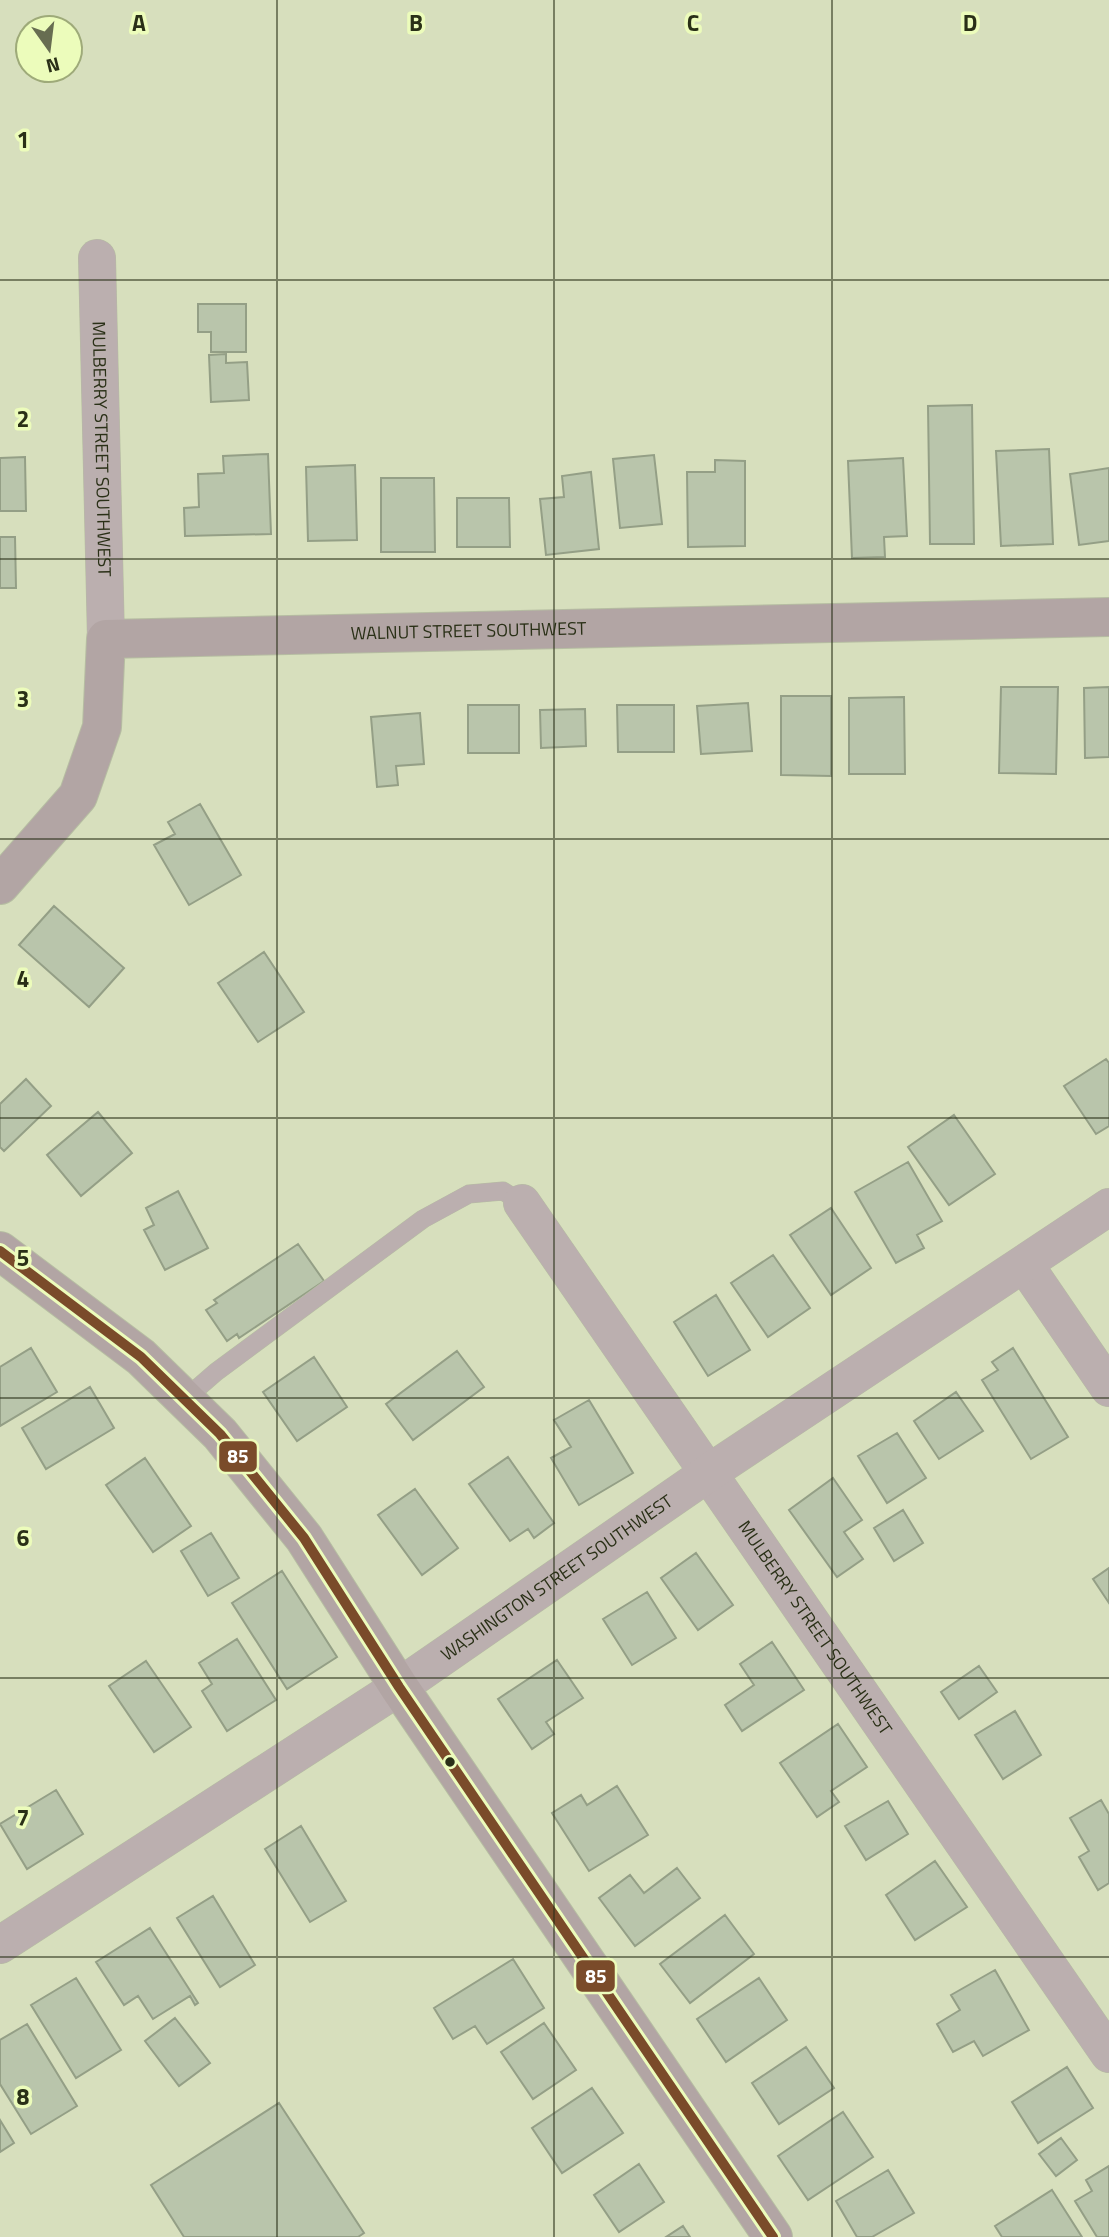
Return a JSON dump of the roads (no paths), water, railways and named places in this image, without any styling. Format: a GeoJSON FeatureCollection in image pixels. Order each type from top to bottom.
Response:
{"type":"FeatureCollection","features":[{"type":"Feature","properties":{"kind":"street","name":"MULBERRY STREET SOUTHWEST"},"geometry":{"type":"LineString","coordinates":[[97,258],[106,639]]}},
{"type":"Feature","properties":{"kind":"street","name":"WALNUT STREET SOUTHWEST"},"geometry":{"type":"LineString","coordinates":[[106,639],[1109,617]]}},
{"type":"Feature","properties":{"kind":"street"},"geometry":{"type":"LineString","coordinates":[[0,884],[78,796],[102,727],[106,639]]}},
{"type":"Feature","properties":{"kind":"street","name":"MULBERRY STREET SOUTHWEST"},"geometry":{"type":"LineString","coordinates":[[522,1203],[1109,2053]]}},
{"type":"Feature","properties":{"kind":"street","name":"WASHINGTON STREET SOUTHWEST"},"geometry":{"type":"LineString","coordinates":[[0,1945],[399,1687],[707,1474],[1109,1207]]}},
{"type":"Feature","properties":{"kind":"street"},"geometry":{"type":"LineString","coordinates":[[0,1251],[141,1357],[220,1434],[304,1538],[399,1687],[774,2237]]}},
{"type":"Feature","properties":{"kind":"street"},"geometry":{"type":"LineString","coordinates":[[1025,1265],[1109,1388]]}},
{"type":"Feature","properties":{"kind":"lane"},"geometry":{"type":"LineString","coordinates":[[185,1399],[216,1372],[423,1219],[469,1194],[503,1191],[522,1203]]}}]}
